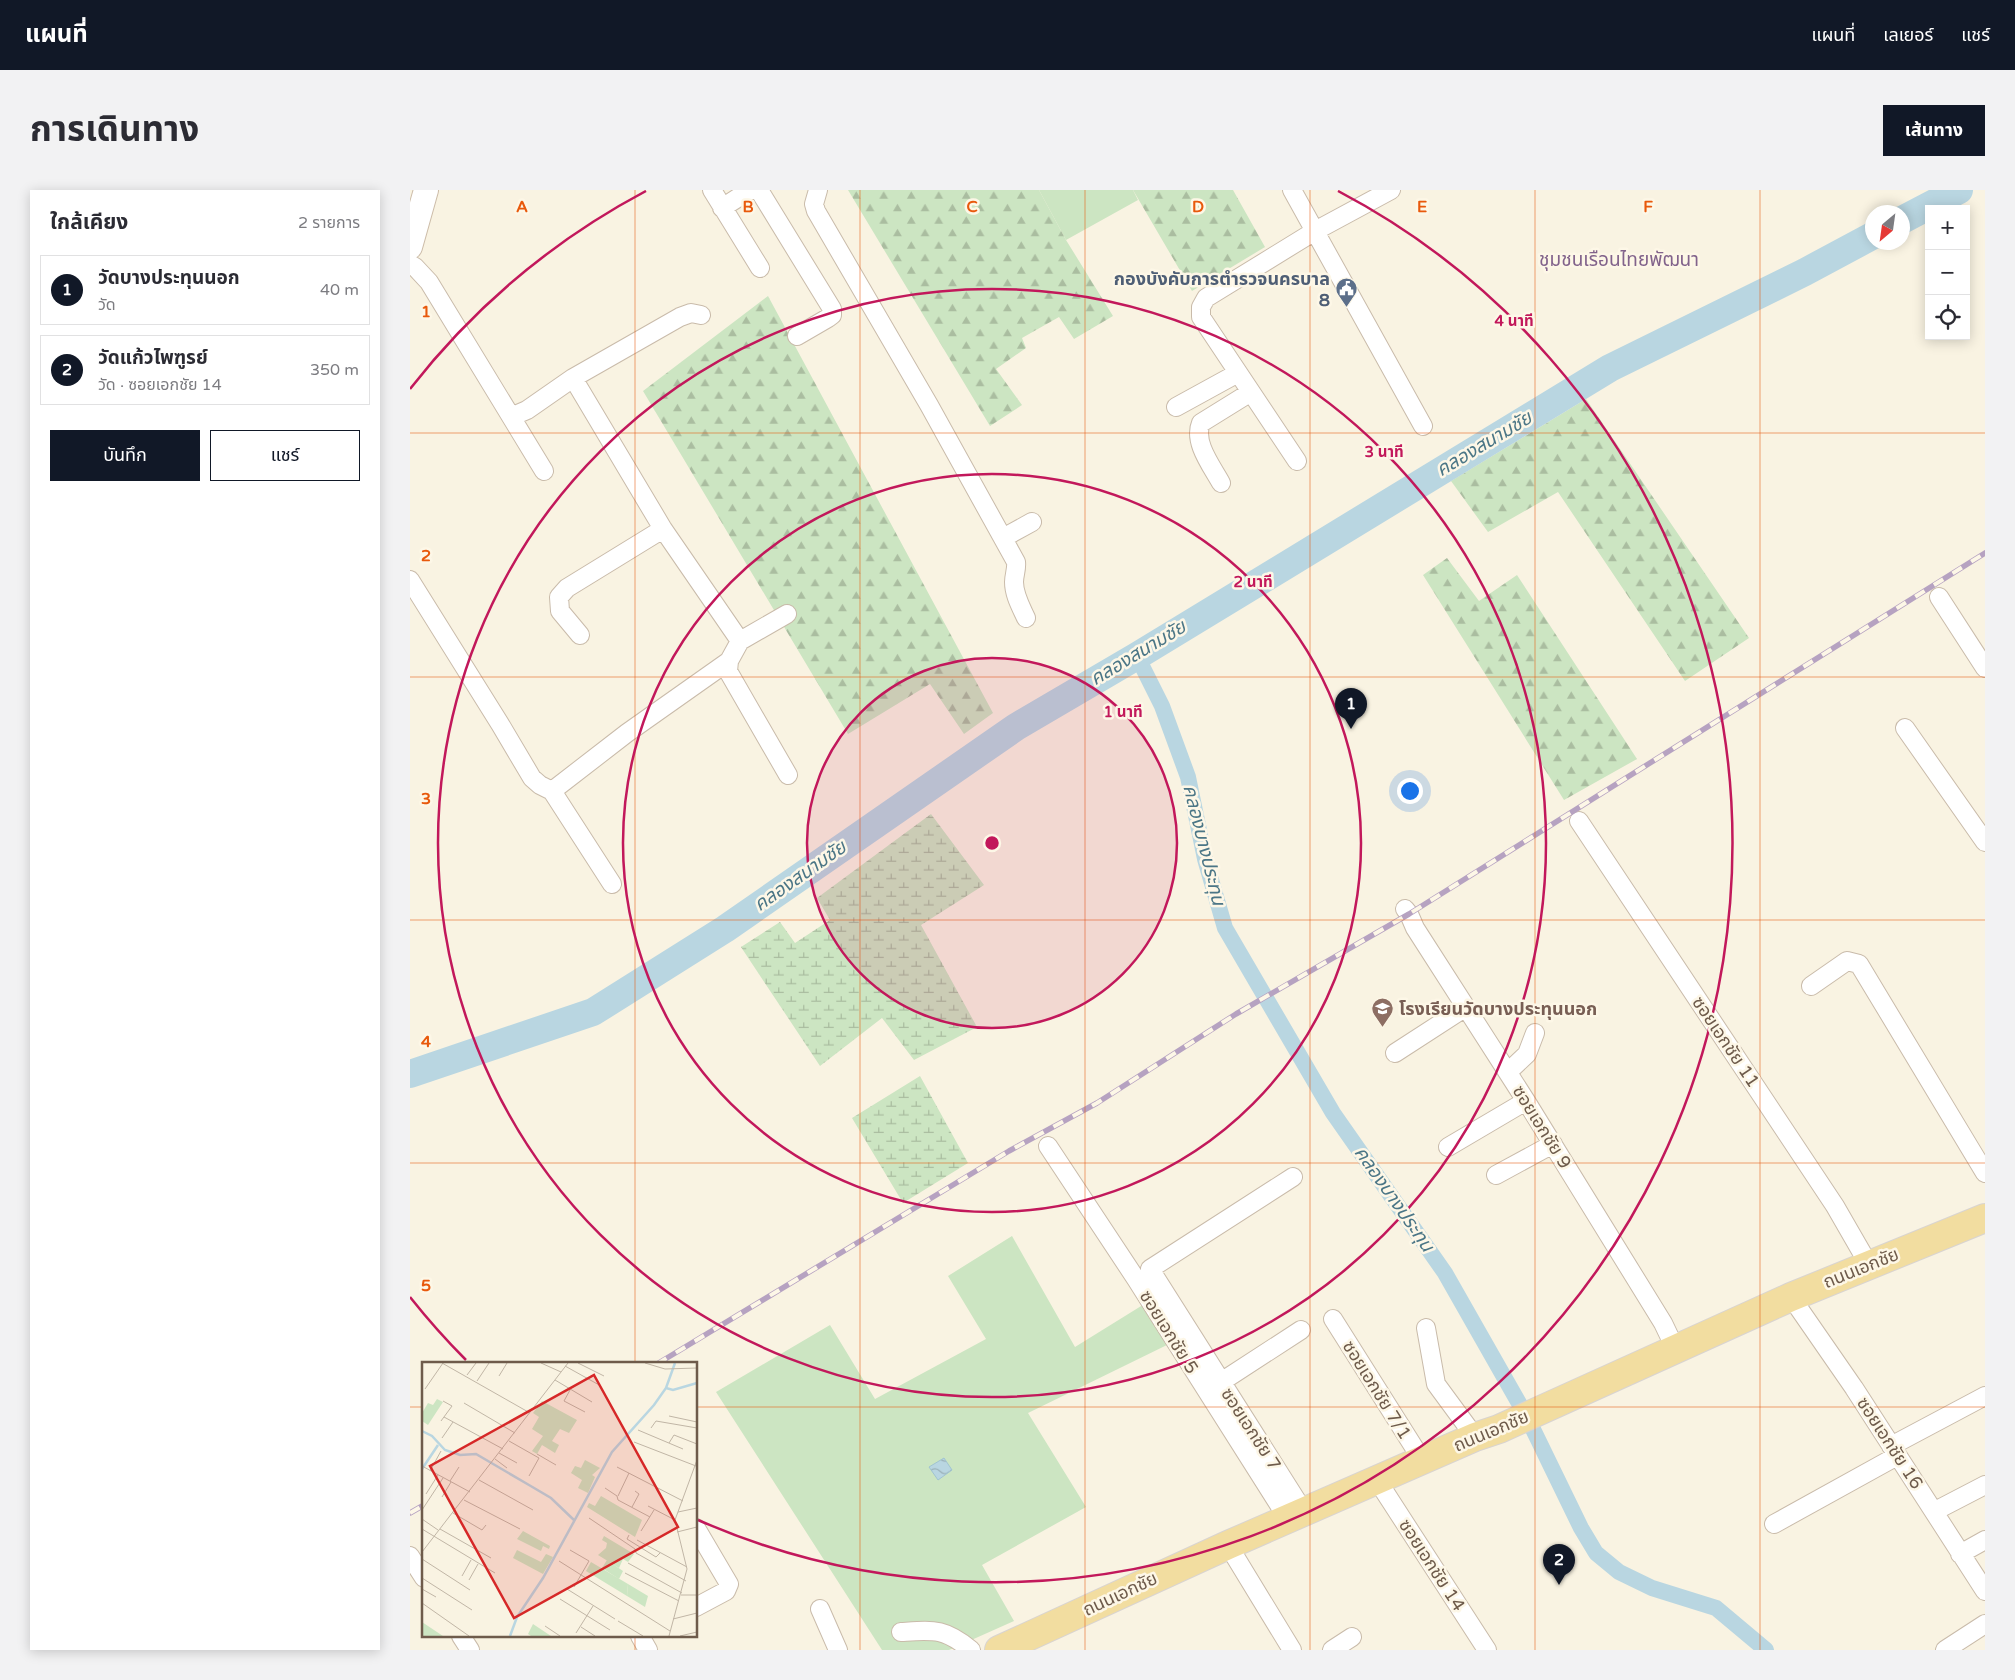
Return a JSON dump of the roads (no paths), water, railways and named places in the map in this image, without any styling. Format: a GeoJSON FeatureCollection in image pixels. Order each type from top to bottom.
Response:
{"type":"FeatureCollection","features":[{"type":"Feature","properties":{"kind":"main road","name":"ถนนเอกชัย"},"geometry":{"type":"LineString","coordinates":[[999,1650],[1038,1642],[1228,1545],[1552,1405],[1791,1297],[1985,1218]]}},
{"type":"Feature","properties":{"kind":"street"},"geometry":{"type":"LineString","coordinates":[[410,247],[426,190]]}},
{"type":"Feature","properties":{"kind":"street"},"geometry":{"type":"LineString","coordinates":[[712,190],[760,268]]}},
{"type":"Feature","properties":{"kind":"street"},"geometry":{"type":"LineString","coordinates":[[722,208],[750,190]]}},
{"type":"Feature","properties":{"kind":"street"},"geometry":{"type":"LineString","coordinates":[[759,190],[832,309],[832,314],[828,318],[797,336]]}},
{"type":"Feature","properties":{"kind":"street"},"geometry":{"type":"LineString","coordinates":[[818,190],[814,204],[816,210],[924,397],[1016,562],[1017,570],[1014,580],[1014,592],[1026,618]]}},
{"type":"Feature","properties":{"kind":"street"},"geometry":{"type":"LineString","coordinates":[[1292,190],[1423,426]]}},
{"type":"Feature","properties":{"kind":"street"},"geometry":{"type":"LineString","coordinates":[[1296,461],[1201,317],[1201,307],[1206,298],[1314,231],[1391,190]]}},
{"type":"Feature","properties":{"kind":"street"},"geometry":{"type":"LineString","coordinates":[[410,264],[429,282],[544,471]]}},
{"type":"Feature","properties":{"kind":"street"},"geometry":{"type":"LineString","coordinates":[[512,416],[527,410],[574,378],[680,316],[691,313],[701,315]]}},
{"type":"Feature","properties":{"kind":"street"},"geometry":{"type":"LineString","coordinates":[[1176,408],[1238,373]]}},
{"type":"Feature","properties":{"kind":"street"},"geometry":{"type":"LineString","coordinates":[[574,378],[663,529],[740,640]]}},
{"type":"Feature","properties":{"kind":"street"},"geometry":{"type":"LineString","coordinates":[[1220,483],[1200,444],[1197,432],[1201,423],[1251,392]]}},
{"type":"Feature","properties":{"kind":"street"},"geometry":{"type":"LineString","coordinates":[[1003,538],[1032,522]]}},
{"type":"Feature","properties":{"kind":"street"},"geometry":{"type":"LineString","coordinates":[[580,635],[560,610],[558,598],[567,588],[663,529]]}},
{"type":"Feature","properties":{"kind":"street"},"geometry":{"type":"LineString","coordinates":[[410,580],[532,778],[540,786],[552,791],[612,884]]}},
{"type":"Feature","properties":{"kind":"street"},"geometry":{"type":"LineString","coordinates":[[1938,597],[1985,668]]}},
{"type":"Feature","properties":{"kind":"street"},"geometry":{"type":"LineString","coordinates":[[787,614],[740,640],[729,661],[728,671],[788,775]]}},
{"type":"Feature","properties":{"kind":"street"},"geometry":{"type":"LineString","coordinates":[[552,791],[627,733],[729,661]]}},
{"type":"Feature","properties":{"kind":"street"},"geometry":{"type":"LineString","coordinates":[[1905,728],[1985,842]]}},
{"type":"Feature","properties":{"kind":"street","name":"ซอยเอกชัย 11"},"geometry":{"type":"LineString","coordinates":[[1579,821],[1834,1206],[1869,1265]]}},
{"type":"Feature","properties":{"kind":"street","name":"ซอยเอกชัย 9"},"geometry":{"type":"LineString","coordinates":[[1405,909],[1415,928],[1553,1144],[1663,1323],[1675,1348]]}},
{"type":"Feature","properties":{"kind":"street"},"geometry":{"type":"LineString","coordinates":[[1811,986],[1847,961],[1859,964],[1985,1173]]}},
{"type":"Feature","properties":{"kind":"street"},"geometry":{"type":"LineString","coordinates":[[1395,1053],[1466,1007]]}},
{"type":"Feature","properties":{"kind":"street"},"geometry":{"type":"LineString","coordinates":[[1508,1072],[1527,1054],[1535,1033]]}},
{"type":"Feature","properties":{"kind":"street"},"geometry":{"type":"LineString","coordinates":[[1448,1147],[1526,1101]]}},
{"type":"Feature","properties":{"kind":"street"},"geometry":{"type":"LineString","coordinates":[[1496,1175],[1553,1144]]}},
{"type":"Feature","properties":{"kind":"street","name":"ซอยเอกชัย 5"},"geometry":{"type":"LineString","coordinates":[[1048,1146],[1296,1515]]}},
{"type":"Feature","properties":{"kind":"street","name":"ซอยเอกชัย 7"},"geometry":{"type":"LineString","coordinates":[[1293,1177],[1150,1269],[1221,1382],[1296,1515]]}},
{"type":"Feature","properties":{"kind":"street","name":"ซอยเอกชัย 16"},"geometry":{"type":"LineString","coordinates":[[1791,1297],[1854,1388],[1985,1590]]}},
{"type":"Feature","properties":{"kind":"street","name":"ซอยเอกชัย 7/1"},"geometry":{"type":"LineString","coordinates":[[1333,1319],[1422,1460]]}},
{"type":"Feature","properties":{"kind":"street"},"geometry":{"type":"LineString","coordinates":[[1426,1328],[1436,1384],[1487,1433]]}},
{"type":"Feature","properties":{"kind":"street"},"geometry":{"type":"LineString","coordinates":[[1221,1382],[1301,1330]]}},
{"type":"Feature","properties":{"kind":"street"},"geometry":{"type":"LineString","coordinates":[[1774,1524],[1985,1396]]}},
{"type":"Feature","properties":{"kind":"street","name":"ซอยเอกชัย 14"},"geometry":{"type":"LineString","coordinates":[[1376,1480],[1487,1650]]}},
{"type":"Feature","properties":{"kind":"street"},"geometry":{"type":"LineString","coordinates":[[1935,1511],[1985,1485]]}},
{"type":"Feature","properties":{"kind":"street"},"geometry":{"type":"LineString","coordinates":[[698,1531],[729,1584],[726,1591],[698,1606]]}},
{"type":"Feature","properties":{"kind":"street"},"geometry":{"type":"LineString","coordinates":[[1960,1554],[1985,1540]]}},
{"type":"Feature","properties":{"kind":"street"},"geometry":{"type":"LineString","coordinates":[[1228,1545],[1292,1650]]}},
{"type":"Feature","properties":{"kind":"street"},"geometry":{"type":"LineString","coordinates":[[410,1556],[422,1575]]}},
{"type":"Feature","properties":{"kind":"street"},"geometry":{"type":"LineString","coordinates":[[820,1608],[838,1650]]}},
{"type":"Feature","properties":{"kind":"street"},"geometry":{"type":"LineString","coordinates":[[1945,1650],[1985,1624]]}},
{"type":"Feature","properties":{"kind":"street"},"geometry":{"type":"LineString","coordinates":[[901,1632],[934,1630],[955,1637],[971,1650]]}},
{"type":"Feature","properties":{"kind":"street"},"geometry":{"type":"LineString","coordinates":[[1332,1650],[1352,1637]]}},
{"type":"Feature","properties":{"kind":"street"},"geometry":{"type":"LineString","coordinates":[[462,1638],[470,1650]]}},
{"type":"Feature","properties":{"kind":"water"},"geometry":{"type":"Polygon","coordinates":[[[944,1458],[952,1470],[938,1480],[929,1467],[944,1458]]]}},
{"type":"Feature","properties":{"kind":"waterway","name":"คลองสนามชัย"},"geometry":{"type":"LineString","coordinates":[[1910,216],[1959,190]]}},
{"type":"Feature","properties":{"kind":"waterway","name":"คลองบางประทุน"},"geometry":{"type":"LineString","coordinates":[[410,1074],[593,1012],[725,929],[1016,727],[1137,656],[1610,368],[1805,272],[1865,240]]}},
{"type":"Feature","properties":{"kind":"waterway","name":"คลองบางประทุน"},"geometry":{"type":"LineString","coordinates":[[1137,656],[1162,706],[1188,777],[1205,859],[1225,928],[1333,1113],[1445,1273],[1528,1419],[1581,1528],[1596,1553],[1619,1572],[1652,1588],[1716,1608],[1766,1650]]}},
{"type":"Feature","properties":{"kind":"railway"},"geometry":{"type":"LineString","coordinates":[[660,1362],[1009,1151],[1097,1103],[1236,1014],[1409,914],[1985,553]]}},
{"type":"Feature","properties":{"kind":"railway"},"geometry":{"type":"LineString","coordinates":[[410,1513],[422,1506]]}},
{"type":"Feature","properties":{"kind":"place","name":"กองบังคับการตำรวจนครบาล 8"},"geometry":{"type":"Point","coordinates":[1346,308]}},
{"type":"Feature","properties":{"kind":"place","name":"วัดบางประทุนนอก"},"geometry":{"type":"Point","coordinates":[1351,729]}},
{"type":"Feature","properties":{"kind":"place","name":"โรงเรียนวัดบางประทุนนอก"},"geometry":{"type":"Point","coordinates":[1383,1028]}},
{"type":"Feature","properties":{"kind":"place","name":"วัดแก้วไพฑูรย์"},"geometry":{"type":"Point","coordinates":[1559,1585]}},
{"type":"Feature","properties":{"kind":"district","name":"ชุมชนเรือนไทยพัฒนา"},"geometry":{"type":"Point","coordinates":[1619,260]}}]}
